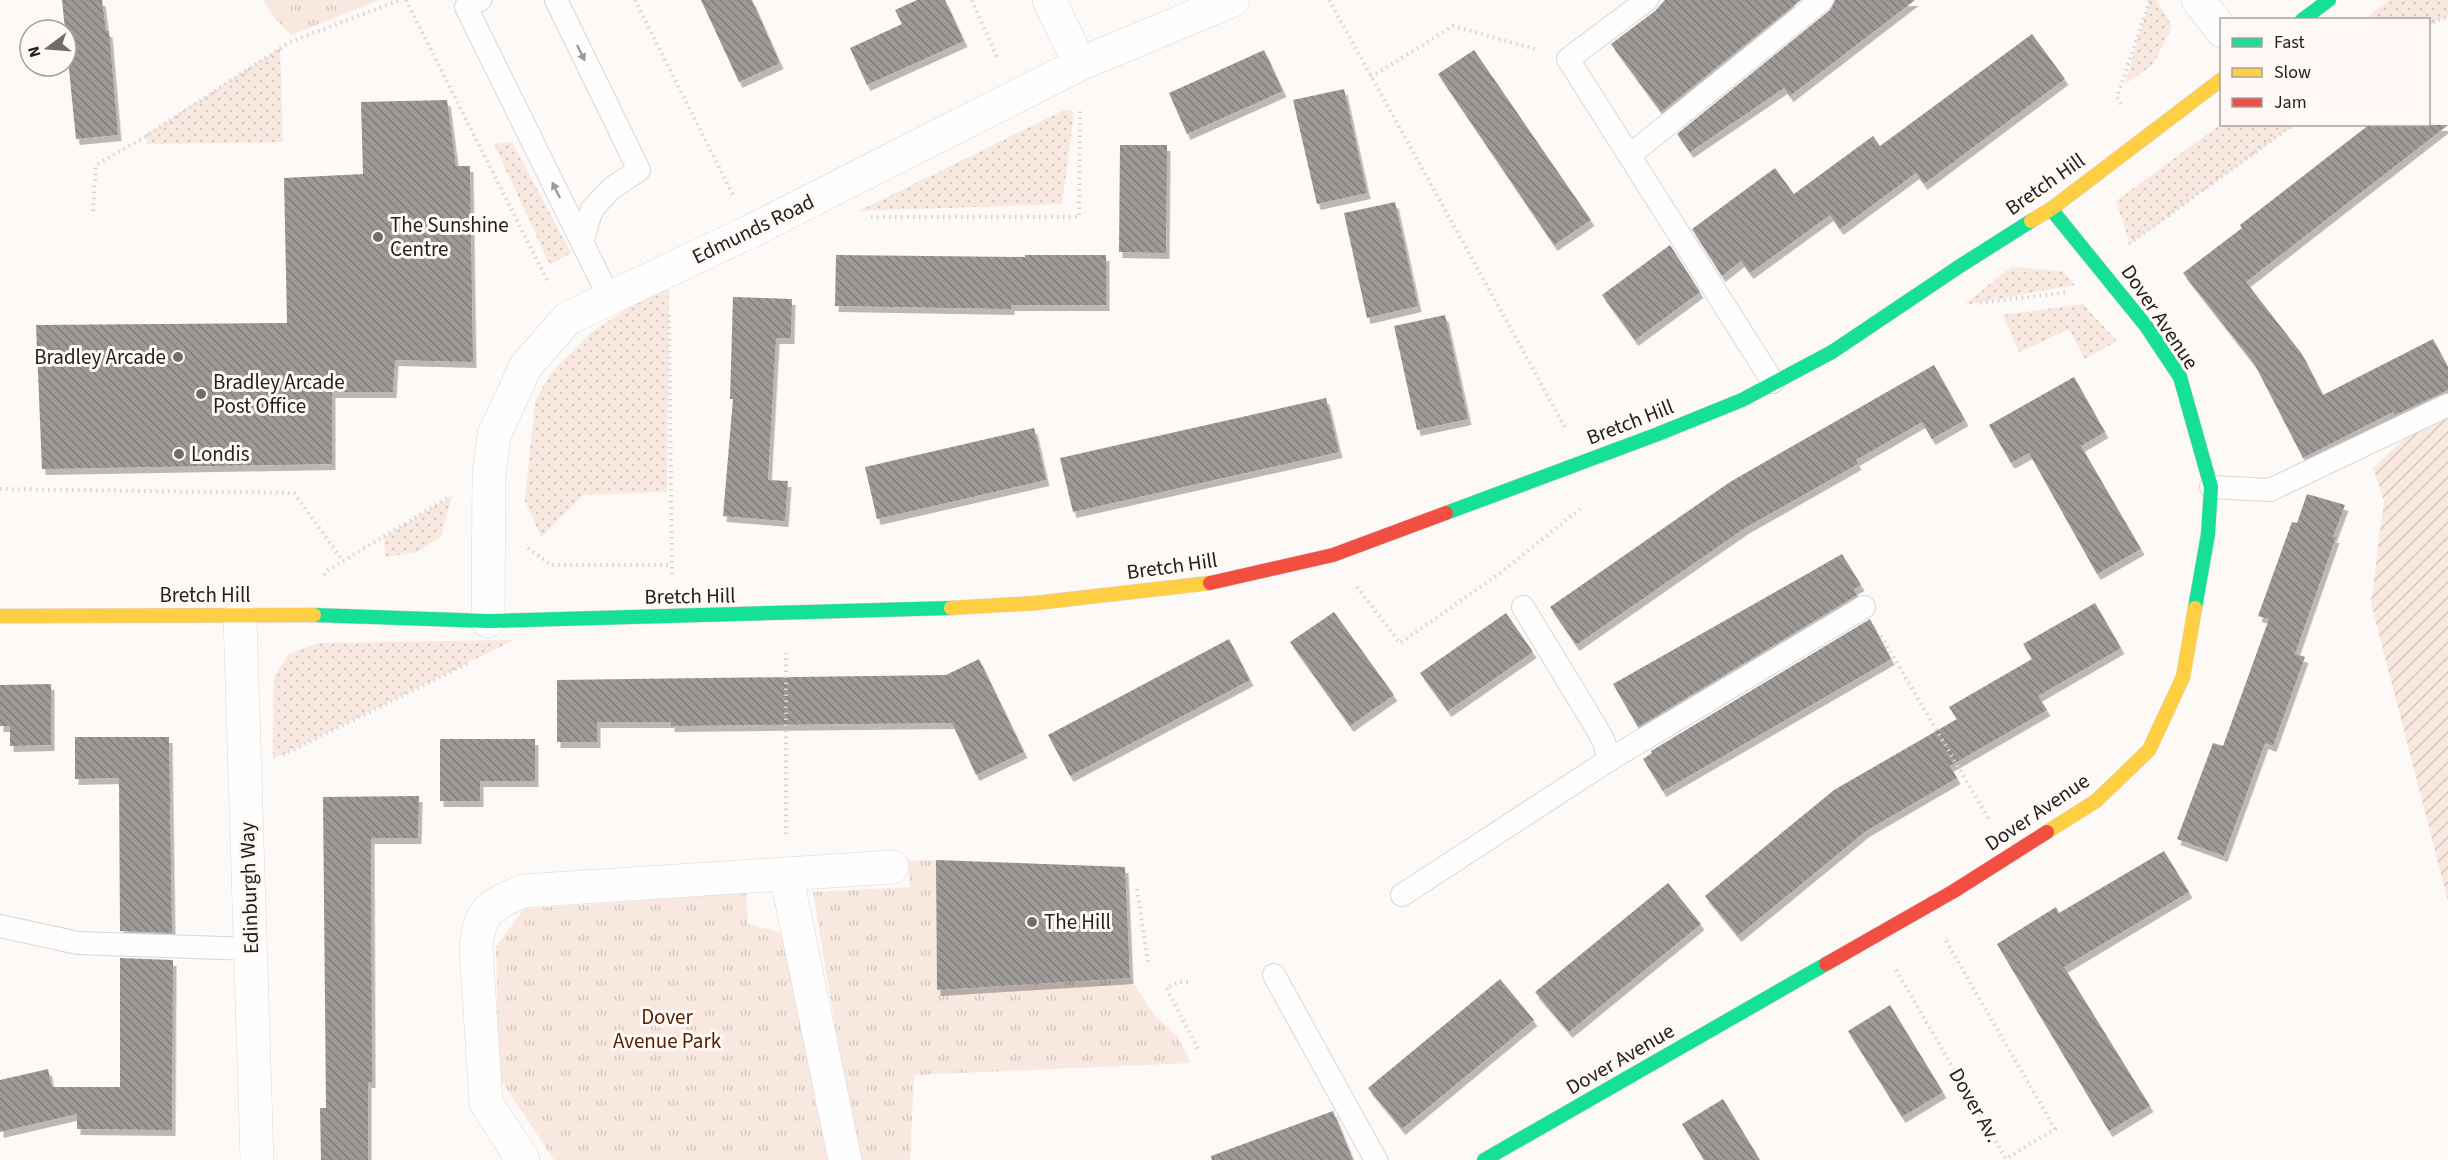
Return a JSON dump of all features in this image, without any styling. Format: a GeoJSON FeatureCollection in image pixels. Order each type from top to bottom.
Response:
{"type":"FeatureCollection","features":[{"type":"Feature","properties":{"kind":"street"},"geometry":{"type":"LineString","coordinates":[[1049,0],[1080,64]]}},
{"type":"Feature","properties":{"kind":"street","name":"Edmunds Road"},"geometry":{"type":"LineString","coordinates":[[488,621],[489,474],[494,435],[526,366],[568,318],[751,231],[1080,64],[1233,0]]}},
{"type":"Feature","properties":{"kind":"street"},"geometry":{"type":"LineString","coordinates":[[2198,0],[2220,28]]}},
{"type":"Feature","properties":{"kind":"street"},"geometry":{"type":"LineString","coordinates":[[2305,18],[2329,0]]}},
{"type":"Feature","properties":{"kind":"street","name":"Bretch Hill"},"geometry":{"type":"LineString","coordinates":[[0,616],[319,615],[488,621],[787,615],[1036,603],[1143,592],[1224,581],[1333,555],[1585,462],[1742,400],[1832,352],[1886,318],[1960,266],[2051,209],[2220,81]]}},
{"type":"Feature","properties":{"kind":"street","name":"Dover Avenue"},"geometry":{"type":"LineString","coordinates":[[1484,1160],[1582,1106],[2010,856],[2096,801],[2149,750],[2183,677],[2208,534],[2211,487],[2180,377],[2146,326],[2051,209]]}},
{"type":"Feature","properties":{"kind":"street","name":"Edinburgh Way"},"geometry":{"type":"LineString","coordinates":[[240,616],[257,1160]]}},
{"type":"Feature","properties":{"kind":"street"},"geometry":{"type":"LineString","coordinates":[[523,1160],[486,1103],[476,948],[478,925],[494,904],[523,891],[892,867]]}},
{"type":"Feature","properties":{"kind":"street"},"geometry":{"type":"LineString","coordinates":[[786,874],[844,1160]]}},
{"type":"Feature","properties":{"kind":"lane"},"geometry":{"type":"LineString","coordinates":[[556,0],[639,170],[612,188],[592,209],[582,242]]}},
{"type":"Feature","properties":{"kind":"lane"},"geometry":{"type":"LineString","coordinates":[[1647,0],[1568,59],[1773,382]]}},
{"type":"Feature","properties":{"kind":"lane"},"geometry":{"type":"LineString","coordinates":[[1630,155],[1822,0]]}},
{"type":"Feature","properties":{"kind":"lane"},"geometry":{"type":"LineString","coordinates":[[470,2],[609,297]]}},
{"type":"Feature","properties":{"kind":"lane"},"geometry":{"type":"LineString","coordinates":[[2211,487],[2270,490],[2448,405]]}},
{"type":"Feature","properties":{"kind":"lane"},"geometry":{"type":"LineString","coordinates":[[1522,607],[1596,727],[1604,742],[1609,760]]}},
{"type":"Feature","properties":{"kind":"lane"},"geometry":{"type":"LineString","coordinates":[[1402,896],[1609,760],[1864,607]]}},
{"type":"Feature","properties":{"kind":"lane"},"geometry":{"type":"LineString","coordinates":[[0,926],[78,943],[252,948]]}},
{"type":"Feature","properties":{"kind":"lane"},"geometry":{"type":"LineString","coordinates":[[1274,975],[1376,1160]]}},
{"type":"Feature","properties":{"kind":"path"},"geometry":{"type":"LineString","coordinates":[[93,211],[96,165],[143,138],[290,42],[400,0]]}},
{"type":"Feature","properties":{"kind":"path"},"geometry":{"type":"LineString","coordinates":[[406,0],[542,272],[568,318]]}},
{"type":"Feature","properties":{"kind":"path"},"geometry":{"type":"LineString","coordinates":[[635,0],[751,231]]}},
{"type":"Feature","properties":{"kind":"path"},"geometry":{"type":"LineString","coordinates":[[972,0],[1014,96]]}},
{"type":"Feature","properties":{"kind":"path"},"geometry":{"type":"LineString","coordinates":[[1329,0],[1585,462]]}},
{"type":"Feature","properties":{"kind":"path"},"geometry":{"type":"LineString","coordinates":[[2142,140],[2117,97],[2150,0]]}},
{"type":"Feature","properties":{"kind":"path"},"geometry":{"type":"LineString","coordinates":[[2430,26],[2448,17]]}},
{"type":"Feature","properties":{"kind":"path"},"geometry":{"type":"LineString","coordinates":[[1371,77],[1452,26],[1568,59]]}},
{"type":"Feature","properties":{"kind":"path"},"geometry":{"type":"LineString","coordinates":[[870,217],[1079,217],[1080,64]]}},
{"type":"Feature","properties":{"kind":"path"},"geometry":{"type":"LineString","coordinates":[[2099,266],[2291,126]]}},
{"type":"Feature","properties":{"kind":"path"},"geometry":{"type":"LineString","coordinates":[[669,269],[673,617]]}},
{"type":"Feature","properties":{"kind":"path"},"geometry":{"type":"LineString","coordinates":[[1975,304],[2067,293],[2074,287]]}},
{"type":"Feature","properties":{"kind":"path"},"geometry":{"type":"LineString","coordinates":[[319,615],[325,572],[489,474]]}},
{"type":"Feature","properties":{"kind":"path"},"geometry":{"type":"LineString","coordinates":[[0,489],[294,493],[343,561]]}},
{"type":"Feature","properties":{"kind":"path"},"geometry":{"type":"LineString","coordinates":[[1333,555],[1400,644],[1499,574],[1587,503]]}},
{"type":"Feature","properties":{"kind":"path"},"geometry":{"type":"LineString","coordinates":[[522,544],[551,565],[672,565]]}},
{"type":"Feature","properties":{"kind":"path"},"geometry":{"type":"LineString","coordinates":[[1864,607],[2010,856]]}},
{"type":"Feature","properties":{"kind":"path"},"geometry":{"type":"LineString","coordinates":[[786,874],[784,776],[787,615]]}},
{"type":"Feature","properties":{"kind":"path"},"geometry":{"type":"LineString","coordinates":[[245,773],[473,660]]}},
{"type":"Feature","properties":{"kind":"path"},"geometry":{"type":"LineString","coordinates":[[1137,889],[1148,963]]}},
{"type":"Feature","properties":{"kind":"path","name":"Dover Av."},"geometry":{"type":"LineString","coordinates":[[1875,935],[2006,1159],[2055,1130],[1926,906]]}},
{"type":"Feature","properties":{"kind":"path"},"geometry":{"type":"LineString","coordinates":[[1188,982],[1179,982],[1167,988],[1199,1050]]}},
{"type":"Feature","properties":{"kind":"green space"},"geometry":{"type":"Polygon","coordinates":[[[263,0],[379,0],[291,35],[274,17],[263,0]]]}},
{"type":"Feature","properties":{"kind":"green space"},"geometry":{"type":"Polygon","coordinates":[[[2150,0],[2156,0],[2172,26],[2153,65],[2125,84],[2150,0]]]}},
{"type":"Feature","properties":{"kind":"green space"},"geometry":{"type":"Polygon","coordinates":[[[2389,0],[2448,0],[2448,17],[2430,25],[2430,18],[2366,18],[2389,0]]]}},
{"type":"Feature","properties":{"kind":"green space"},"geometry":{"type":"Polygon","coordinates":[[[280,48],[283,142],[147,144],[146,135],[280,48]]]}},
{"type":"Feature","properties":{"kind":"green space"},"geometry":{"type":"Polygon","coordinates":[[[1066,109],[1074,113],[1062,204],[859,211],[1066,109]]]}},
{"type":"Feature","properties":{"kind":"green space"},"geometry":{"type":"Polygon","coordinates":[[[2220,125],[2293,126],[2130,244],[2116,201],[2220,125]]]}},
{"type":"Feature","properties":{"kind":"green space"},"geometry":{"type":"Polygon","coordinates":[[[512,142],[571,253],[550,265],[494,144],[512,142]]]}},
{"type":"Feature","properties":{"kind":"green space"},"geometry":{"type":"Polygon","coordinates":[[[2011,267],[2062,271],[2075,285],[1964,305],[2011,267]]]}},
{"type":"Feature","properties":{"kind":"green space"},"geometry":{"type":"Polygon","coordinates":[[[669,289],[667,492],[583,495],[541,537],[525,501],[535,401],[550,374],[591,333],[630,306],[669,289]]]}},
{"type":"Feature","properties":{"kind":"green space"},"geometry":{"type":"Polygon","coordinates":[[[2083,304],[2117,341],[2085,359],[2069,329],[2019,352],[2003,315],[2083,304]]]}},
{"type":"Feature","properties":{"kind":"green space"},"geometry":{"type":"Polygon","coordinates":[[[2448,417],[2448,901],[2371,603],[2384,501],[2373,468],[2403,440],[2448,417]]]}},
{"type":"Feature","properties":{"kind":"green space"},"geometry":{"type":"Polygon","coordinates":[[[452,496],[441,536],[417,552],[386,557],[383,537],[452,496]]]}},
{"type":"Feature","properties":{"kind":"green space"},"geometry":{"type":"Polygon","coordinates":[[[514,640],[273,759],[274,676],[289,654],[318,643],[514,640]]]}},
{"type":"Feature","properties":{"kind":"green space"},"geometry":{"type":"Polygon","coordinates":[[[936,860],[937,990],[1130,978],[1154,1015],[1177,1036],[1191,1063],[914,1075],[910,1160],[857,1160],[813,892],[910,887],[908,861],[936,860]]]}},
{"type":"Feature","properties":{"kind":"green space","name":"Dover Avenue Park"},"geometry":{"type":"Polygon","coordinates":[[[746,893],[748,924],[788,934],[832,1160],[554,1160],[499,1077],[496,947],[524,909],[746,893]]]}},
{"type":"Feature","properties":{"kind":"building"},"geometry":{"type":"Polygon","coordinates":[[[62,0],[102,0],[106,31],[109,31],[118,135],[76,139],[70,78],[78,78],[78,18],[64,18],[62,0]]]}},
{"type":"Feature","properties":{"kind":"building"},"geometry":{"type":"Polygon","coordinates":[[[701,0],[752,0],[780,63],[739,82],[701,0]]]}},
{"type":"Feature","properties":{"kind":"building"},"geometry":{"type":"Polygon","coordinates":[[[917,0],[945,0],[964,41],[867,85],[850,48],[902,24],[895,10],[917,0]]]}},
{"type":"Feature","properties":{"kind":"building"},"geometry":{"type":"Polygon","coordinates":[[[1665,0],[1801,0],[1661,112],[1611,44],[1655,11],[1665,0]]]}},
{"type":"Feature","properties":{"kind":"building"},"geometry":{"type":"Polygon","coordinates":[[[1835,0],[1915,0],[1790,96],[1784,88],[1690,152],[1677,134],[1830,10],[1835,0]]]}},
{"type":"Feature","properties":{"kind":"building"},"geometry":{"type":"Polygon","coordinates":[[[2032,34],[2065,79],[1924,184],[1916,173],[1840,229],[1830,215],[1750,273],[1741,261],[1722,276],[1692,229],[1775,168],[1794,194],[1873,136],[1880,146],[2032,34]]]}},
{"type":"Feature","properties":{"kind":"building"},"geometry":{"type":"Polygon","coordinates":[[[1264,50],[1283,91],[1187,134],[1169,93],[1264,50]]]}},
{"type":"Feature","properties":{"kind":"building"},"geometry":{"type":"Polygon","coordinates":[[[1474,50],[1591,220],[1554,245],[1438,74],[1474,50]]]}},
{"type":"Feature","properties":{"kind":"building"},"geometry":{"type":"Polygon","coordinates":[[[1344,89],[1367,193],[1317,204],[1293,100],[1344,89]]]}},
{"type":"Feature","properties":{"kind":"building"},"geometry":{"type":"Polygon","coordinates":[[[447,100],[456,166],[470,166],[473,362],[395,360],[393,392],[332,392],[332,464],[42,469],[36,325],[287,323],[284,178],[363,174],[361,102],[447,100]]]}},
{"type":"Feature","properties":{"kind":"building"},"geometry":{"type":"Polygon","coordinates":[[[2448,125],[2246,282],[2302,354],[2323,395],[2433,339],[2448,367],[2448,390],[2395,415],[2393,412],[2303,458],[2255,365],[2183,273],[2242,228],[2240,225],[2367,126],[2448,125]]]}},
{"type":"Feature","properties":{"kind":"building"},"geometry":{"type":"Polygon","coordinates":[[[1120,145],[1167,145],[1166,253],[1119,252],[1120,145]]]}},
{"type":"Feature","properties":{"kind":"building"},"geometry":{"type":"Polygon","coordinates":[[[1395,202],[1418,306],[1367,318],[1344,213],[1395,202]]]}},
{"type":"Feature","properties":{"kind":"building"},"geometry":{"type":"Polygon","coordinates":[[[1670,245],[1700,292],[1635,340],[1602,295],[1670,245]]]}},
{"type":"Feature","properties":{"kind":"building"},"geometry":{"type":"Polygon","coordinates":[[[836,255],[1025,257],[1025,255],[1106,255],[1106,305],[1011,305],[1011,309],[835,306],[836,255]]]}},
{"type":"Feature","properties":{"kind":"building"},"geometry":{"type":"Polygon","coordinates":[[[733,297],[792,299],[791,338],[776,338],[768,480],[788,481],[785,521],[723,516],[733,399],[730,399],[733,297]]]}},
{"type":"Feature","properties":{"kind":"building"},"geometry":{"type":"Polygon","coordinates":[[[1445,315],[1468,419],[1417,430],[1394,326],[1445,315]]]}},
{"type":"Feature","properties":{"kind":"building"},"geometry":{"type":"Polygon","coordinates":[[[1934,365],[1965,420],[1932,439],[1922,422],[1856,460],[1858,464],[1745,528],[1576,645],[1550,607],[1730,482],[1934,365]]]}},
{"type":"Feature","properties":{"kind":"building"},"geometry":{"type":"Polygon","coordinates":[[[2074,377],[2105,432],[2081,446],[2141,549],[2097,574],[2029,453],[2011,463],[1989,425],[2074,377]]]}},
{"type":"Feature","properties":{"kind":"building"},"geometry":{"type":"Polygon","coordinates":[[[1326,398],[1339,452],[1073,512],[1060,458],[1326,398]]]}},
{"type":"Feature","properties":{"kind":"building"},"geometry":{"type":"Polygon","coordinates":[[[1034,428],[1046,480],[877,519],[865,467],[1034,428]]]}},
{"type":"Feature","properties":{"kind":"building"},"geometry":{"type":"Polygon","coordinates":[[[2307,494],[2345,505],[2295,654],[2305,657],[2273,746],[2265,743],[2224,856],[2177,839],[2213,743],[2223,746],[2269,619],[2258,616],[2292,522],[2297,523],[2307,494]]]}},
{"type":"Feature","properties":{"kind":"building"},"geometry":{"type":"Polygon","coordinates":[[[1842,554],[1861,585],[1854,589],[1857,595],[1638,727],[1613,684],[1842,554]]]}},
{"type":"Feature","properties":{"kind":"building"},"geometry":{"type":"Polygon","coordinates":[[[2095,603],[2121,648],[2038,696],[2047,710],[1950,766],[1957,778],[1866,831],[1738,936],[1705,896],[1834,790],[1957,719],[1949,707],[2032,659],[2023,644],[2095,603]]]}},
{"type":"Feature","properties":{"kind":"building"},"geometry":{"type":"Polygon","coordinates":[[[1334,612],[1394,695],[1350,726],[1290,642],[1334,612]]]}},
{"type":"Feature","properties":{"kind":"building"},"geometry":{"type":"Polygon","coordinates":[[[1506,613],[1533,652],[1448,711],[1420,673],[1506,613]]]}},
{"type":"Feature","properties":{"kind":"building"},"geometry":{"type":"Polygon","coordinates":[[[1870,619],[1891,659],[1663,791],[1643,759],[1652,753],[1651,751],[1870,619]]]}},
{"type":"Feature","properties":{"kind":"building"},"geometry":{"type":"Polygon","coordinates":[[[1229,639],[1250,680],[1070,776],[1048,735],[1229,639]]]}},
{"type":"Feature","properties":{"kind":"building"},"geometry":{"type":"Polygon","coordinates":[[[979,659],[1024,752],[976,775],[952,723],[671,726],[671,722],[597,722],[597,742],[557,742],[557,680],[946,675],[979,659]]]}},
{"type":"Feature","properties":{"kind":"building"},"geometry":{"type":"Polygon","coordinates":[[[51,684],[51,745],[10,746],[10,726],[0,726],[0,685],[51,684]]]}},
{"type":"Feature","properties":{"kind":"building"},"geometry":{"type":"Polygon","coordinates":[[[75,737],[169,737],[172,933],[120,931],[119,778],[75,779],[75,737]]]}},
{"type":"Feature","properties":{"kind":"building"},"geometry":{"type":"Polygon","coordinates":[[[440,739],[535,739],[535,781],[480,781],[480,801],[440,801],[440,739]]]}},
{"type":"Feature","properties":{"kind":"building"},"geometry":{"type":"Polygon","coordinates":[[[419,796],[418,838],[371,838],[372,1082],[368,1082],[368,1160],[321,1160],[320,1108],[326,1108],[323,797],[419,796]]]}},
{"type":"Feature","properties":{"kind":"building"},"geometry":{"type":"Polygon","coordinates":[[[2164,851],[2189,892],[2064,967],[2150,1106],[2109,1131],[1997,944],[2056,907],[2059,913],[2164,851]]]}},
{"type":"Feature","properties":{"kind":"building","name":"The Hill"},"geometry":{"type":"Polygon","coordinates":[[[936,860],[1125,867],[1130,978],[937,990],[936,860]]]}},
{"type":"Feature","properties":{"kind":"building"},"geometry":{"type":"Polygon","coordinates":[[[1668,883],[1701,924],[1569,1032],[1535,992],[1668,883]]]}},
{"type":"Feature","properties":{"kind":"building"},"geometry":{"type":"Polygon","coordinates":[[[120,958],[173,960],[172,1130],[77,1129],[77,1114],[0,1132],[0,1080],[48,1069],[52,1087],[120,1087],[120,958]]]}},
{"type":"Feature","properties":{"kind":"building"},"geometry":{"type":"Polygon","coordinates":[[[1500,979],[1534,1020],[1402,1129],[1368,1088],[1500,979]]]}},
{"type":"Feature","properties":{"kind":"building"},"geometry":{"type":"Polygon","coordinates":[[[1890,1005],[1943,1092],[1902,1117],[1848,1031],[1890,1005]]]}},
{"type":"Feature","properties":{"kind":"building"},"geometry":{"type":"Polygon","coordinates":[[[1723,1099],[1760,1160],[1704,1160],[1682,1124],[1723,1099]]]}},
{"type":"Feature","properties":{"kind":"building"},"geometry":{"type":"Polygon","coordinates":[[[1333,1111],[1353,1160],[1212,1160],[1211,1156],[1333,1111]]]}},
{"type":"Feature","properties":{"kind":"traffic: fast"},"geometry":{"type":"LineString","coordinates":[[2305,18],[2329,0]]}},
{"type":"Feature","properties":{"kind":"traffic: fast"},"geometry":{"type":"LineString","coordinates":[[2051,209],[2146,326],[2180,377],[2211,487],[2208,534],[2195,608]]}},
{"type":"Feature","properties":{"kind":"traffic: fast"},"geometry":{"type":"LineString","coordinates":[[1446,513],[1658,434],[1742,400],[1832,352],[2031,221]]}},
{"type":"Feature","properties":{"kind":"traffic: fast"},"geometry":{"type":"LineString","coordinates":[[314,615],[488,621],[951,608]]}},
{"type":"Feature","properties":{"kind":"traffic: fast"},"geometry":{"type":"LineString","coordinates":[[1484,1160],[1826,964]]}},
{"type":"Feature","properties":{"kind":"traffic: slow"},"geometry":{"type":"LineString","coordinates":[[2031,221],[2051,209],[2220,81]]}},
{"type":"Feature","properties":{"kind":"traffic: slow"},"geometry":{"type":"LineString","coordinates":[[951,608],[1036,603],[1210,583]]}},
{"type":"Feature","properties":{"kind":"traffic: slow"},"geometry":{"type":"LineString","coordinates":[[2047,832],[2096,801],[2149,750],[2183,677],[2195,608]]}},
{"type":"Feature","properties":{"kind":"traffic: slow"},"geometry":{"type":"LineString","coordinates":[[0,616],[314,615]]}},
{"type":"Feature","properties":{"kind":"traffic: jam"},"geometry":{"type":"LineString","coordinates":[[1210,583],[1333,555],[1446,513]]}},
{"type":"Feature","properties":{"kind":"traffic: jam"},"geometry":{"type":"LineString","coordinates":[[1826,964],[1954,891],[2047,832]]}},
{"type":"Feature","properties":{"kind":"place","name":"The Sunshine Centre"},"geometry":{"type":"Point","coordinates":[378,237]}},
{"type":"Feature","properties":{"kind":"place","name":"Bradley Arcade"},"geometry":{"type":"Point","coordinates":[178,357]}},
{"type":"Feature","properties":{"kind":"place","name":"Bradley Arcade Post Office"},"geometry":{"type":"Point","coordinates":[201,394]}},
{"type":"Feature","properties":{"kind":"place","name":"Londis"},"geometry":{"type":"Point","coordinates":[179,454]}},
{"type":"Feature","properties":{"kind":"place","name":"The Hill"},"geometry":{"type":"Point","coordinates":[1032,922]}}]}
